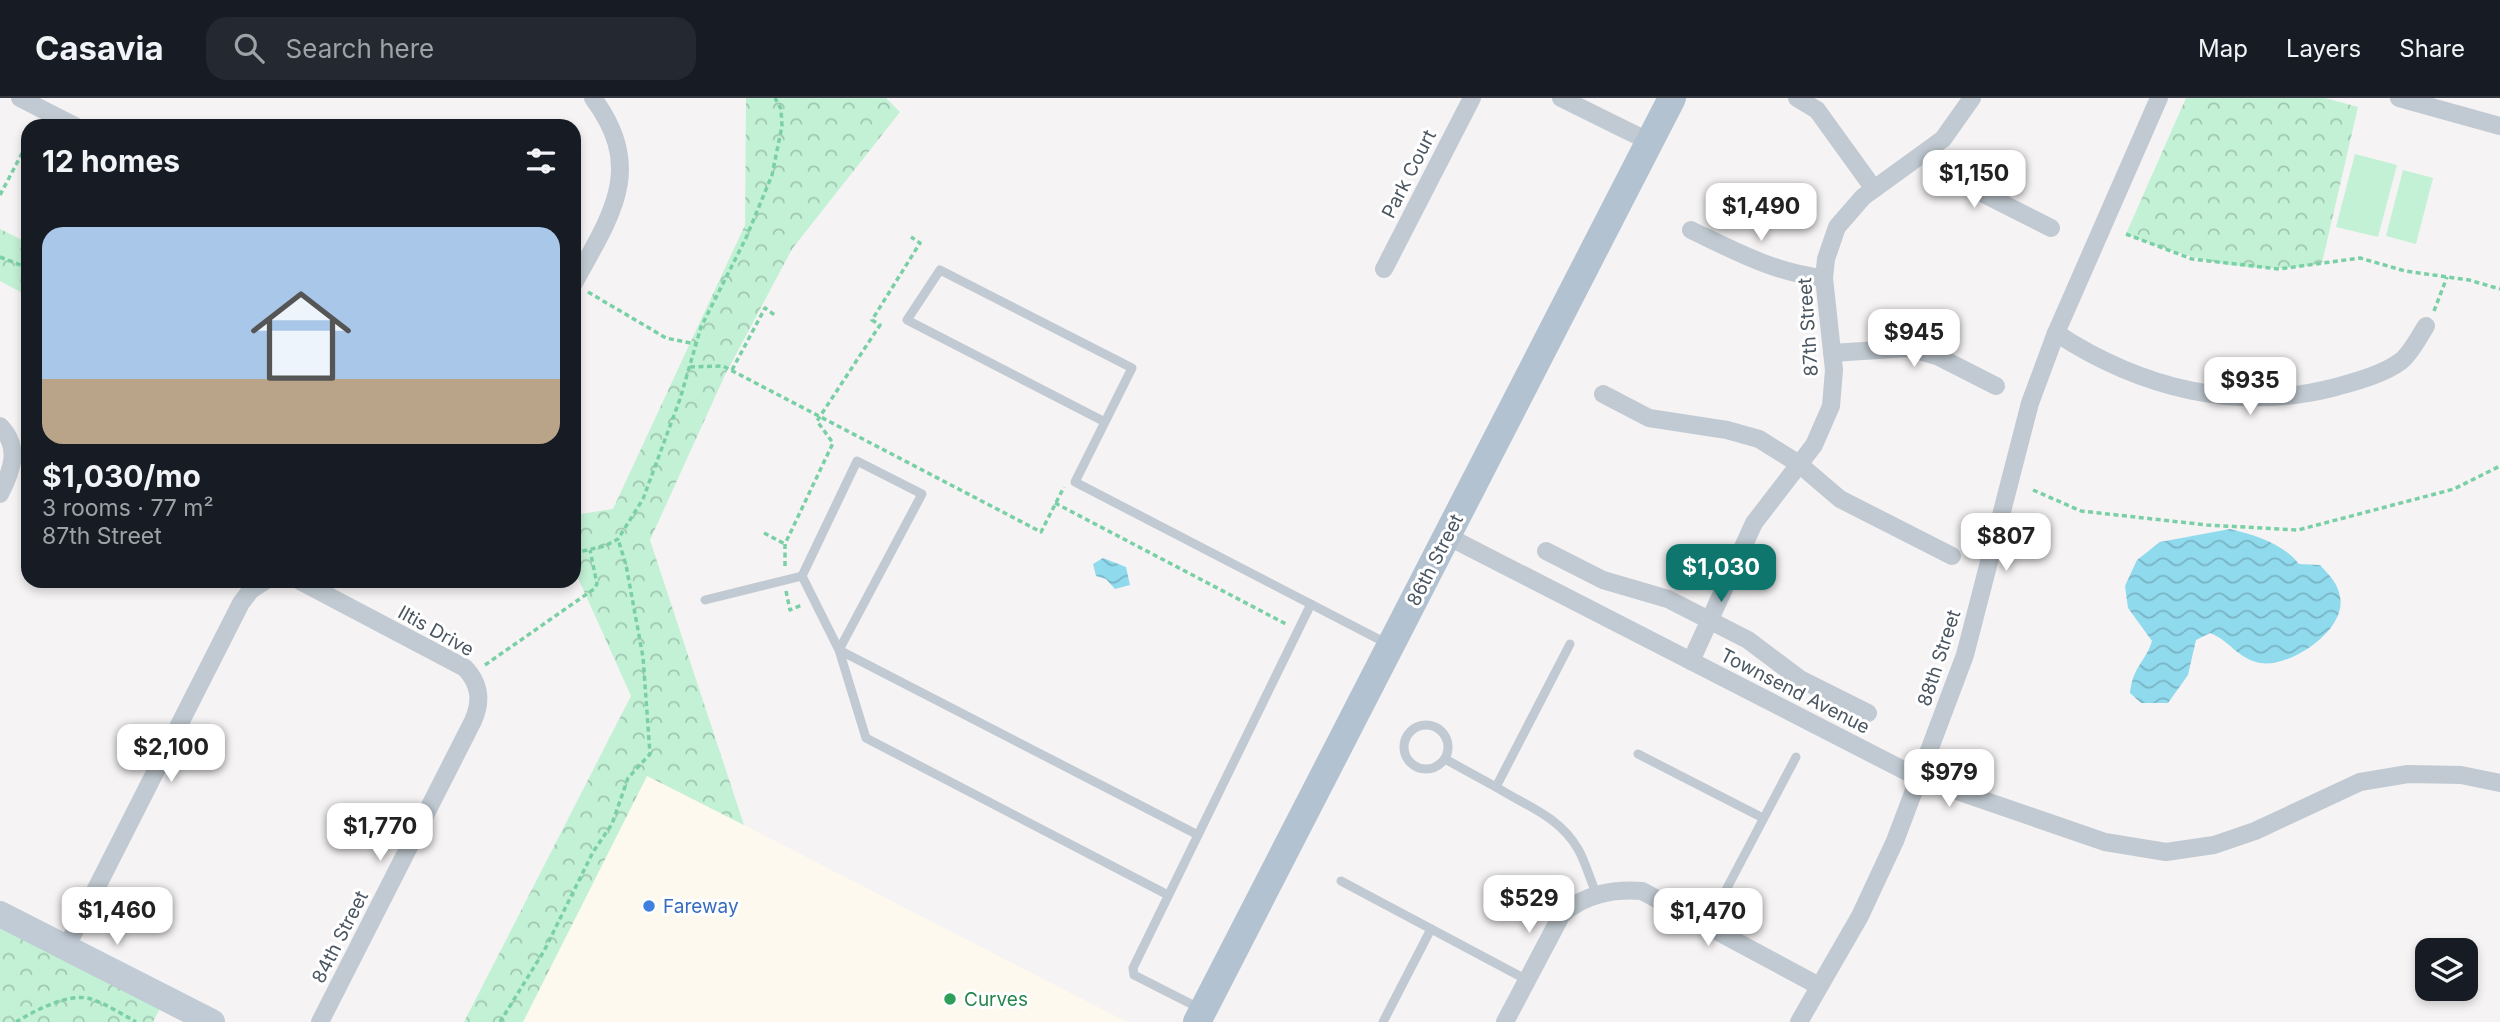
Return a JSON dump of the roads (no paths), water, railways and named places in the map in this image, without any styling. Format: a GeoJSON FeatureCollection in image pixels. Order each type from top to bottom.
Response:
{"type":"FeatureCollection","features":[{"type":"Feature","properties":{"kind":"main road","name":"86th Street"},"geometry":{"type":"LineString","coordinates":[[1200,1016],[1672,98]]}},
{"type":"Feature","properties":{"kind":"main road"},"geometry":{"type":"LineString","coordinates":[[0,914],[212,1022]]}},
{"type":"Feature","properties":{"kind":"street"},"geometry":{"type":"LineString","coordinates":[[20,98],[61,119]]}},
{"type":"Feature","properties":{"kind":"street"},"geometry":{"type":"LineString","coordinates":[[581,285],[610,214],[620,181],[621,161],[615,132],[593,98]]}},
{"type":"Feature","properties":{"kind":"street","name":"Park Court"},"geometry":{"type":"LineString","coordinates":[[1384,269],[1472,98]]}},
{"type":"Feature","properties":{"kind":"street"},"geometry":{"type":"LineString","coordinates":[[1561,98],[1650,142]]}},
{"type":"Feature","properties":{"kind":"street"},"geometry":{"type":"LineString","coordinates":[[1797,98],[1817,110],[1874,188]]}},
{"type":"Feature","properties":{"kind":"street","name":"87th Street"},"geometry":{"type":"LineString","coordinates":[[1691,661],[1754,523],[1800,464],[1823,429],[1831,406],[1832,353],[1824,278],[1826,260],[1837,227],[1874,188],[1943,139],[1972,98]]}},
{"type":"Feature","properties":{"kind":"street","name":"88th Street"},"geometry":{"type":"LineString","coordinates":[[1799,1022],[1876,881],[1919,778],[1965,655],[2030,403],[2056,333],[2159,98]]}},
{"type":"Feature","properties":{"kind":"street"},"geometry":{"type":"LineString","coordinates":[[2399,98],[2500,126]]}},
{"type":"Feature","properties":{"kind":"street"},"geometry":{"type":"LineString","coordinates":[[1929,150],[1970,187],[2051,228]]}},
{"type":"Feature","properties":{"kind":"street"},"geometry":{"type":"LineString","coordinates":[[1691,230],[1769,266],[1794,275],[1824,278]]}},
{"type":"Feature","properties":{"kind":"street"},"geometry":{"type":"LineString","coordinates":[[2056,333],[2095,357],[2149,381],[2183,390],[2253,398],[2299,394],[2357,381],[2402,360],[2426,326]]}},
{"type":"Feature","properties":{"kind":"street"},"geometry":{"type":"LineString","coordinates":[[1832,353],[1909,348],[1937,356],[1996,386]]}},
{"type":"Feature","properties":{"kind":"street"},"geometry":{"type":"LineString","coordinates":[[1603,394],[1649,418],[1727,430],[1759,439],[1800,464],[1840,499],[1952,556]]}},
{"type":"Feature","properties":{"kind":"street"},"geometry":{"type":"LineString","coordinates":[[0,426],[13,449],[13,466],[2,489]]}},
{"type":"Feature","properties":{"kind":"street","name":"Townsend Avenue"},"geometry":{"type":"LineString","coordinates":[[1447,536],[1919,778],[2105,842],[2166,852],[2214,845],[2255,831],[2360,782],[2408,774],[2461,775],[2500,783]]}},
{"type":"Feature","properties":{"kind":"street"},"geometry":{"type":"LineString","coordinates":[[1546,551],[1603,580],[1668,599],[1710,620],[1748,640],[1800,679],[1868,713]]}},
{"type":"Feature","properties":{"kind":"street"},"geometry":{"type":"LineString","coordinates":[[66,948],[241,603],[254,588]]}},
{"type":"Feature","properties":{"kind":"street","name":"Iltis Drive"},"geometry":{"type":"LineString","coordinates":[[313,588],[465,668],[472,675],[479,693],[478,709],[473,721]]}},
{"type":"Feature","properties":{"kind":"street","name":"84th Street"},"geometry":{"type":"LineString","coordinates":[[320,1022],[473,721]]}},
{"type":"Feature","properties":{"kind":"street"},"geometry":{"type":"LineString","coordinates":[[1505,1022],[1562,914],[1574,904],[1615,890],[1642,891],[1819,986]]}},
{"type":"Feature","properties":{"kind":"lane"},"geometry":{"type":"LineString","coordinates":[[1105,422],[907,320],[940,270],[1132,368],[1105,422],[1075,482],[1391,645]]}},
{"type":"Feature","properties":{"kind":"lane"},"geometry":{"type":"LineString","coordinates":[[802,576],[857,461],[922,494],[839,650]]}},
{"type":"Feature","properties":{"kind":"lane"},"geometry":{"type":"LineString","coordinates":[[705,600],[785,578],[802,576]]}},
{"type":"Feature","properties":{"kind":"lane"},"geometry":{"type":"LineString","coordinates":[[802,576],[839,650],[866,738],[1168,895]]}},
{"type":"Feature","properties":{"kind":"lane"},"geometry":{"type":"LineString","coordinates":[[1200,1016],[1134,975],[1133,968],[1311,604]]}},
{"type":"Feature","properties":{"kind":"lane"},"geometry":{"type":"LineString","coordinates":[[1496,787],[1570,644]]}},
{"type":"Feature","properties":{"kind":"lane"},"geometry":{"type":"LineString","coordinates":[[839,650],[1198,835]]}},
{"type":"Feature","properties":{"kind":"lane"},"geometry":{"type":"LineString","coordinates":[[1421,726],[1437,728],[1447,742],[1445,759],[1432,768],[1416,768],[1404,754],[1406,736],[1421,726]]}},
{"type":"Feature","properties":{"kind":"lane"},"geometry":{"type":"LineString","coordinates":[[1638,754],[1763,818]]}},
{"type":"Feature","properties":{"kind":"lane"},"geometry":{"type":"LineString","coordinates":[[1707,926],[1796,757]]}},
{"type":"Feature","properties":{"kind":"lane"},"geometry":{"type":"LineString","coordinates":[[1445,759],[1546,814],[1566,831],[1580,852],[1597,895]]}},
{"type":"Feature","properties":{"kind":"lane"},"geometry":{"type":"LineString","coordinates":[[1341,881],[1527,980]]}},
{"type":"Feature","properties":{"kind":"lane"},"geometry":{"type":"LineString","coordinates":[[1383,1022],[1431,929]]}},
{"type":"Feature","properties":{"kind":"water"},"geometry":{"type":"Polygon","coordinates":[[[2230,529],[2276,545],[2299,564],[2320,565],[2339,592],[2340,610],[2335,622],[2314,644],[2300,653],[2272,663],[2252,661],[2210,633],[2196,640],[2188,675],[2168,703],[2141,703],[2130,693],[2136,670],[2152,641],[2128,608],[2125,586],[2137,560],[2160,542],[2230,529]]]}},
{"type":"Feature","properties":{"kind":"water"},"geometry":{"type":"Polygon","coordinates":[[[1103,558],[1126,567],[1130,585],[1115,589],[1106,579],[1096,576],[1093,564],[1103,558]]]}},
{"type":"Feature","properties":{"kind":"place","name":"Fareway"},"geometry":{"type":"Point","coordinates":[649,906]}},
{"type":"Feature","properties":{"kind":"place","name":"Curves"},"geometry":{"type":"Point","coordinates":[950,999]}}]}
